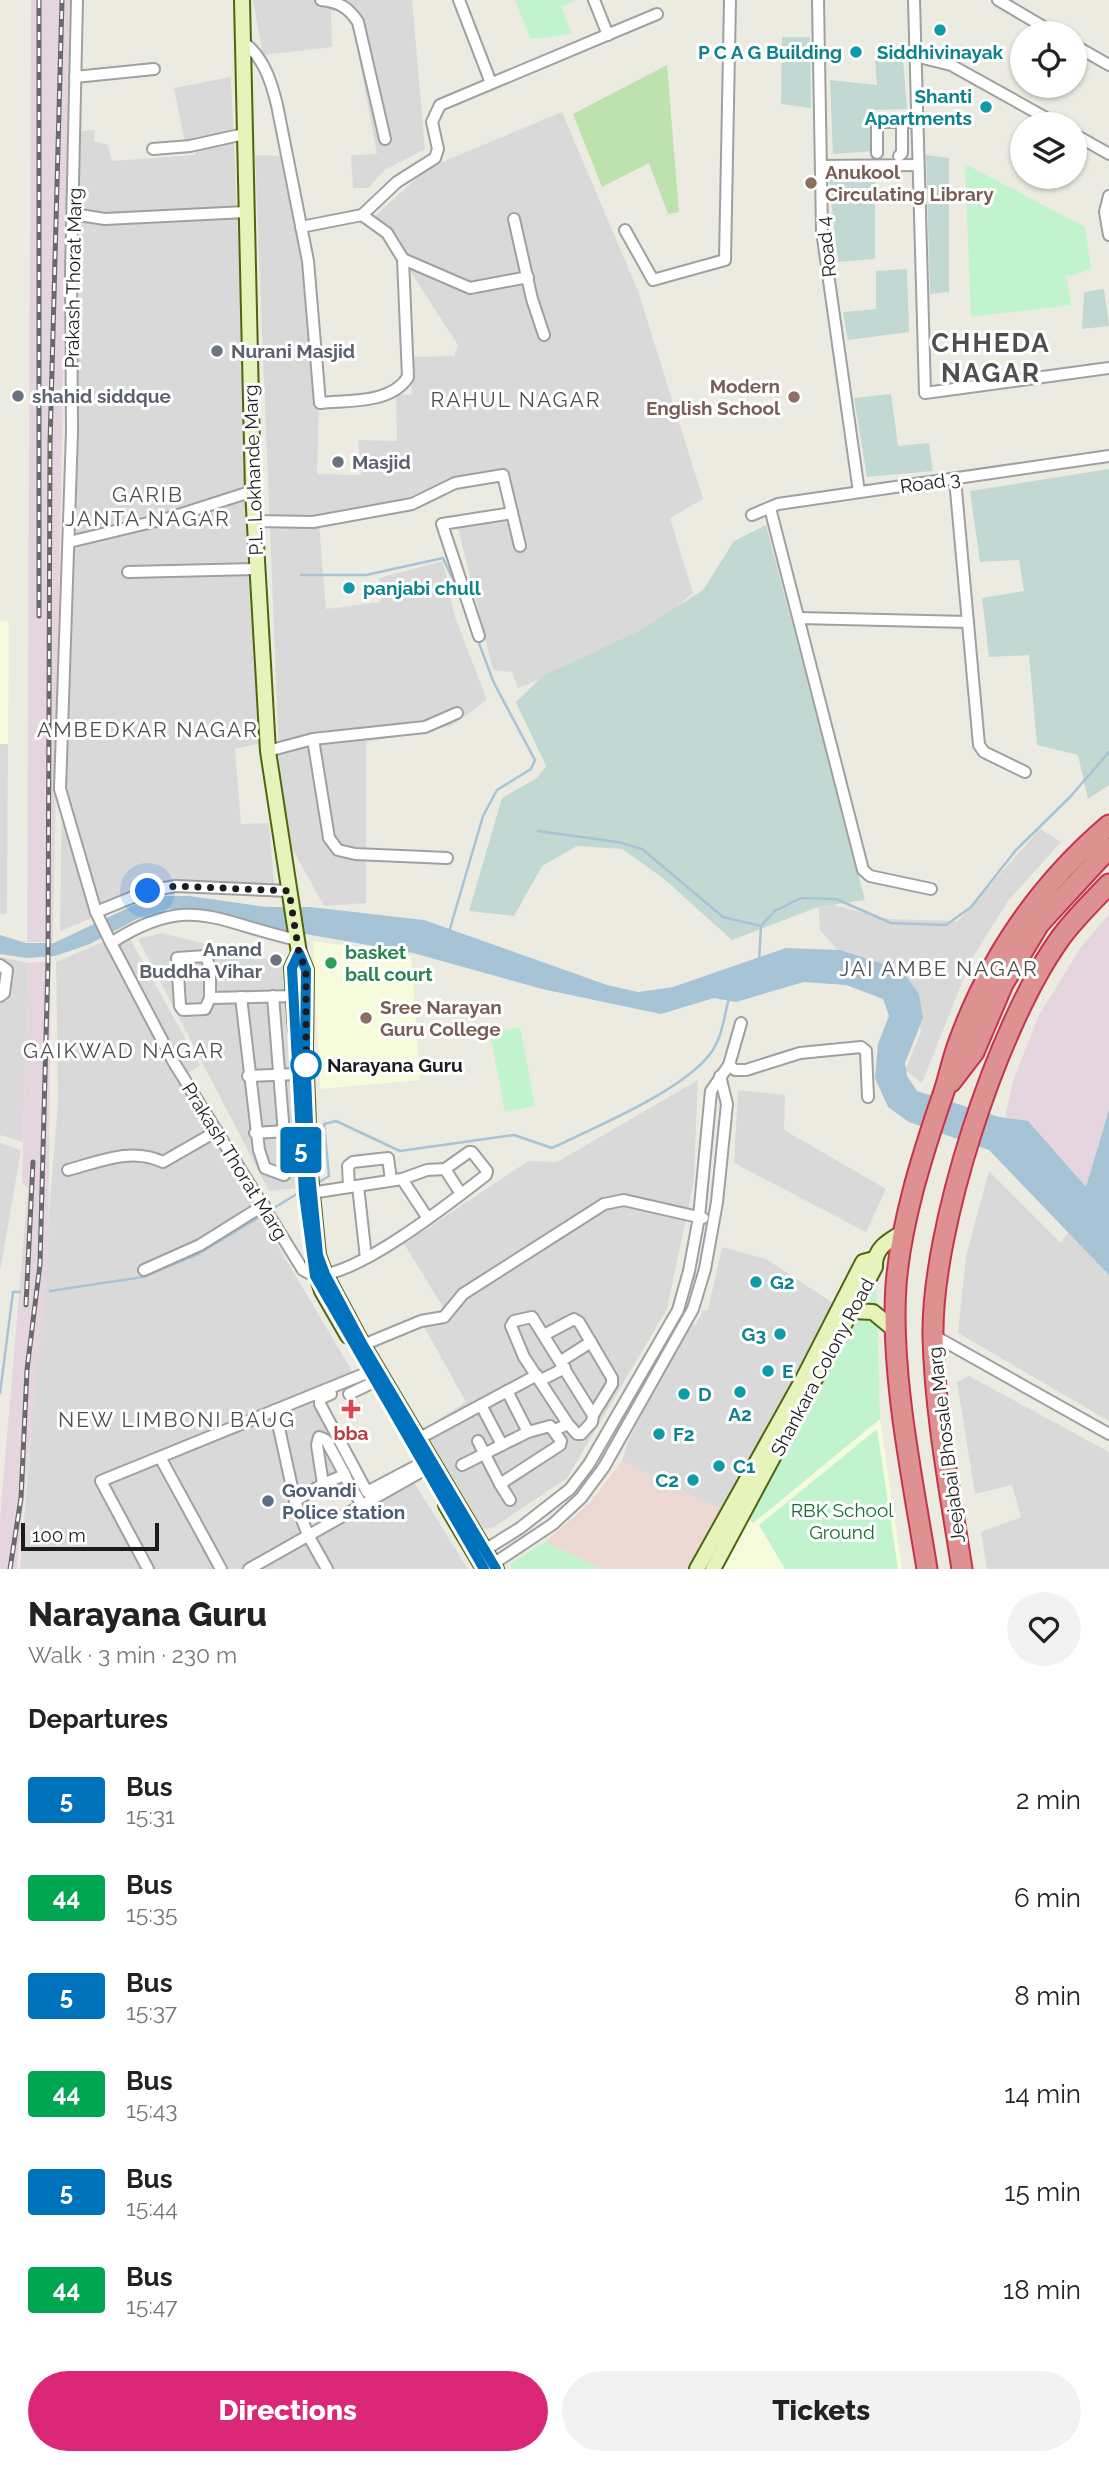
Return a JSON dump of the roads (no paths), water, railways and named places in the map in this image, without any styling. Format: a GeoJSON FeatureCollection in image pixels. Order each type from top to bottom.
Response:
{"type":"FeatureCollection","features":[{"type":"Feature","properties":{"kind":"highway"},"geometry":{"type":"LineString","coordinates":[[923,1564],[896,1331],[896,1284],[905,1231],[926,1143],[946,1088],[957,1045],[1012,934],[1048,885],[1109,825]]}},
{"type":"Feature","properties":{"kind":"highway"},"geometry":{"type":"LineString","coordinates":[[946,1088],[974,1052],[1003,984],[1039,924],[1109,848]]}},
{"type":"Feature","properties":{"kind":"highway","name":"Jeejabai Bhosale Marg"},"geometry":{"type":"LineString","coordinates":[[962,1569],[937,1402],[933,1335],[944,1242],[965,1157],[1012,1028],[1042,967],[1060,939],[1109,884]]}},
{"type":"Feature","properties":{"kind":"main road","name":"P.L. Lokhande Marg"},"geometry":{"type":"LineString","coordinates":[[246,0],[242,41],[254,521],[268,751],[298,944],[306,970],[303,1100],[308,1194]]}},
{"type":"Feature","properties":{"kind":"main road","name":"P.L. Lokhande Marg"},"geometry":{"type":"LineString","coordinates":[[298,944],[292,968],[298,1074],[303,1100],[300,1130],[320,1275],[371,1377],[491,1567]]}},
{"type":"Feature","properties":{"kind":"main road"},"geometry":{"type":"LineString","coordinates":[[874,1259],[881,1247],[905,1231]]}},
{"type":"Feature","properties":{"kind":"main road","name":"Shankara Colony Road"},"geometry":{"type":"LineString","coordinates":[[697,1569],[802,1381],[863,1262],[874,1259],[875,1268],[713,1569]]}},
{"type":"Feature","properties":{"kind":"main road","name":"P.L. Lokhande Marg"},"geometry":{"type":"LineString","coordinates":[[320,1275],[418,1439],[427,1466]]}},
{"type":"Feature","properties":{"kind":"main road"},"geometry":{"type":"LineString","coordinates":[[851,1311],[873,1312],[896,1331]]}},
{"type":"Feature","properties":{"kind":"street","name":"Prakash Thorat Marg"},"geometry":{"type":"LineString","coordinates":[[77,0],[69,542],[61,789],[97,915],[173,1061],[303,1270],[320,1275]]}},
{"type":"Feature","properties":{"kind":"street"},"geometry":{"type":"LineString","coordinates":[[321,0],[340,3],[358,22],[385,139]]}},
{"type":"Feature","properties":{"kind":"street"},"geometry":{"type":"LineString","coordinates":[[459,0],[491,83]]}},
{"type":"Feature","properties":{"kind":"street"},"geometry":{"type":"LineString","coordinates":[[594,0],[608,35]]}},
{"type":"Feature","properties":{"kind":"street"},"geometry":{"type":"LineString","coordinates":[[625,230],[653,280],[725,260],[730,0]]}},
{"type":"Feature","properties":{"kind":"street","name":"Road 4"},"geometry":{"type":"LineString","coordinates":[[818,0],[822,231],[859,492]]}},
{"type":"Feature","properties":{"kind":"street"},"geometry":{"type":"LineString","coordinates":[[914,0],[925,393],[1109,368]]}},
{"type":"Feature","properties":{"kind":"street"},"geometry":{"type":"LineString","coordinates":[[998,0],[1034,21]]}},
{"type":"Feature","properties":{"kind":"street"},"geometry":{"type":"LineString","coordinates":[[301,227],[362,215],[397,182],[435,158],[438,149],[432,122],[440,105],[657,14]]}},
{"type":"Feature","properties":{"kind":"street"},"geometry":{"type":"LineString","coordinates":[[242,41],[257,54],[272,82],[308,261],[320,403],[387,396],[402,386],[408,377],[403,259],[387,233],[362,215]]}},
{"type":"Feature","properties":{"kind":"street"},"geometry":{"type":"LineString","coordinates":[[1087,52],[1109,65]]}},
{"type":"Feature","properties":{"kind":"street"},"geometry":{"type":"LineString","coordinates":[[915,56],[951,65],[1035,112]]}},
{"type":"Feature","properties":{"kind":"street"},"geometry":{"type":"LineString","coordinates":[[75,77],[154,69]]}},
{"type":"Feature","properties":{"kind":"street"},"geometry":{"type":"LineString","coordinates":[[877,153],[877,122],[917,122]]}},
{"type":"Feature","properties":{"kind":"street"},"geometry":{"type":"LineString","coordinates":[[898,156],[902,153],[902,122]]}},
{"type":"Feature","properties":{"kind":"street"},"geometry":{"type":"LineString","coordinates":[[153,149],[190,146],[244,134]]}},
{"type":"Feature","properties":{"kind":"street"},"geometry":{"type":"LineString","coordinates":[[1087,141],[1109,154]]}},
{"type":"Feature","properties":{"kind":"street"},"geometry":{"type":"LineString","coordinates":[[821,166],[918,165]]}},
{"type":"Feature","properties":{"kind":"street"},"geometry":{"type":"LineString","coordinates":[[1109,196],[1105,212],[1109,235]]}},
{"type":"Feature","properties":{"kind":"street"},"geometry":{"type":"LineString","coordinates":[[73,214],[105,219],[246,212]]}},
{"type":"Feature","properties":{"kind":"street"},"geometry":{"type":"LineString","coordinates":[[514,219],[544,335]]}},
{"type":"Feature","properties":{"kind":"street"},"geometry":{"type":"LineString","coordinates":[[403,259],[470,288],[528,277]]}},
{"type":"Feature","properties":{"kind":"street","name":"Road 3"},"geometry":{"type":"LineString","coordinates":[[752,515],[770,508],[859,492],[1109,456]]}},
{"type":"Feature","properties":{"kind":"street"},"geometry":{"type":"LineString","coordinates":[[254,521],[313,523],[399,506],[455,483],[503,475],[520,546]]}},
{"type":"Feature","properties":{"kind":"street"},"geometry":{"type":"LineString","coordinates":[[955,478],[979,745],[984,752],[1025,772]]}},
{"type":"Feature","properties":{"kind":"street"},"geometry":{"type":"LineString","coordinates":[[69,542],[169,517],[253,491]]}},
{"type":"Feature","properties":{"kind":"street"},"geometry":{"type":"LineString","coordinates":[[770,508],[863,870],[870,876],[931,889]]}},
{"type":"Feature","properties":{"kind":"street"},"geometry":{"type":"LineString","coordinates":[[479,636],[442,524],[512,513]]}},
{"type":"Feature","properties":{"kind":"street"},"geometry":{"type":"LineString","coordinates":[[128,572],[257,569]]}},
{"type":"Feature","properties":{"kind":"street"},"geometry":{"type":"LineString","coordinates":[[799,618],[968,622]]}},
{"type":"Feature","properties":{"kind":"street"},"geometry":{"type":"LineString","coordinates":[[268,751],[313,738],[425,727],[457,713]]}},
{"type":"Feature","properties":{"kind":"street"},"geometry":{"type":"LineString","coordinates":[[313,738],[330,838],[338,850],[355,854],[447,858]]}},
{"type":"Feature","properties":{"kind":"street"},"geometry":{"type":"LineString","coordinates":[[97,915],[148,891],[176,886],[290,892]]}},
{"type":"Feature","properties":{"kind":"street"},"geometry":{"type":"LineString","coordinates":[[110,941],[136,926],[167,914],[178,914],[212,916],[298,944]]}},
{"type":"Feature","properties":{"kind":"street"},"geometry":{"type":"LineString","coordinates":[[206,956],[210,969],[210,998],[205,1009],[183,1010],[180,1006],[177,958],[206,956]]}},
{"type":"Feature","properties":{"kind":"street"},"geometry":{"type":"LineString","coordinates":[[0,965],[7,970],[4,993],[0,996]]}},
{"type":"Feature","properties":{"kind":"street"},"geometry":{"type":"LineString","coordinates":[[241,997],[255,1133],[265,1168],[284,1175],[287,1172],[285,1131],[273,996]]}},
{"type":"Feature","properties":{"kind":"street"},"geometry":{"type":"LineString","coordinates":[[210,998],[295,996]]}},
{"type":"Feature","properties":{"kind":"street"},"geometry":{"type":"LineString","coordinates":[[480,1552],[520,1528],[570,1489],[593,1457],[678,1310],[699,1217],[708,1104],[720,1076],[729,1065],[741,1023]]}},
{"type":"Feature","properties":{"kind":"street"},"geometry":{"type":"LineString","coordinates":[[729,1065],[734,1070],[746,1070],[800,1053],[861,1047],[866,1051],[868,1097]]}},
{"type":"Feature","properties":{"kind":"street"},"geometry":{"type":"LineString","coordinates":[[248,1076],[298,1074]]}},
{"type":"Feature","properties":{"kind":"street"},"geometry":{"type":"LineString","coordinates":[[491,1567],[553,1524],[581,1498],[606,1465],[697,1294],[714,1221],[727,1104],[720,1076]]}},
{"type":"Feature","properties":{"kind":"street"},"geometry":{"type":"LineString","coordinates":[[255,1133],[300,1130]]}},
{"type":"Feature","properties":{"kind":"street"},"geometry":{"type":"LineString","coordinates":[[68,1170],[125,1155],[146,1154],[163,1162],[217,1131]]}},
{"type":"Feature","properties":{"kind":"street"},"geometry":{"type":"LineString","coordinates":[[308,1194],[396,1180],[427,1170],[445,1169],[472,1152],[487,1171],[486,1175],[461,1194],[366,1258],[320,1275]]}},
{"type":"Feature","properties":{"kind":"street"},"geometry":{"type":"LineString","coordinates":[[705,1157],[720,1164]]}},
{"type":"Feature","properties":{"kind":"street"},"geometry":{"type":"LineString","coordinates":[[366,1258],[348,1166],[353,1162],[388,1158],[396,1180],[427,1217]]}},
{"type":"Feature","properties":{"kind":"street"},"geometry":{"type":"LineString","coordinates":[[445,1169],[461,1194]]}},
{"type":"Feature","properties":{"kind":"street"},"geometry":{"type":"LineString","coordinates":[[363,1345],[421,1321],[444,1317],[463,1294],[604,1203],[624,1200],[714,1221]]}},
{"type":"Feature","properties":{"kind":"street"},"geometry":{"type":"LineString","coordinates":[[144,1270],[200,1245],[264,1205]]}},
{"type":"Feature","properties":{"kind":"street"},"geometry":{"type":"LineString","coordinates":[[683,1290],[697,1294]]}},
{"type":"Feature","properties":{"kind":"street"},"geometry":{"type":"LineString","coordinates":[[544,1335],[574,1319],[591,1342],[612,1378],[612,1384],[593,1415],[592,1422],[581,1434],[568,1424],[515,1343],[511,1326],[514,1321],[533,1317],[544,1335],[563,1364],[593,1415]]}},
{"type":"Feature","properties":{"kind":"street"},"geometry":{"type":"LineString","coordinates":[[933,1335],[1109,1434]]}},
{"type":"Feature","properties":{"kind":"street"},"geometry":{"type":"LineString","coordinates":[[418,1439],[507,1391],[539,1378],[563,1364],[591,1342]]}},
{"type":"Feature","properties":{"kind":"street"},"geometry":{"type":"LineString","coordinates":[[657,1344],[668,1352]]}},
{"type":"Feature","properties":{"kind":"street"},"geometry":{"type":"LineString","coordinates":[[371,1377],[354,1392],[354,1385],[320,1399],[320,1404],[367,1492],[427,1466]]}},
{"type":"Feature","properties":{"kind":"street"},"geometry":{"type":"LineString","coordinates":[[284,1424],[282,1411],[371,1377]]}},
{"type":"Feature","properties":{"kind":"street"},"geometry":{"type":"LineString","coordinates":[[507,1391],[528,1432]]}},
{"type":"Feature","properties":{"kind":"street"},"geometry":{"type":"LineString","coordinates":[[148,1569],[101,1481],[161,1459],[275,1410],[304,1402]]}},
{"type":"Feature","properties":{"kind":"street"},"geometry":{"type":"LineString","coordinates":[[481,1405],[502,1445]]}},
{"type":"Feature","properties":{"kind":"street"},"geometry":{"type":"LineString","coordinates":[[275,1410],[295,1500],[308,1535],[327,1569]]}},
{"type":"Feature","properties":{"kind":"street"},"geometry":{"type":"LineString","coordinates":[[555,1430],[568,1424]]}},
{"type":"Feature","properties":{"kind":"street"},"geometry":{"type":"LineString","coordinates":[[462,1465],[545,1425],[555,1430],[560,1445],[500,1484]]}},
{"type":"Feature","properties":{"kind":"street"},"geometry":{"type":"LineString","coordinates":[[323,1484],[317,1445],[319,1437],[326,1440],[362,1505]]}},
{"type":"Feature","properties":{"kind":"street"},"geometry":{"type":"LineString","coordinates":[[478,1441],[510,1500]]}},
{"type":"Feature","properties":{"kind":"street"},"geometry":{"type":"LineString","coordinates":[[593,1457],[606,1465]]}},
{"type":"Feature","properties":{"kind":"street"},"geometry":{"type":"LineString","coordinates":[[161,1459],[221,1569]]}},
{"type":"Feature","properties":{"kind":"street"},"geometry":{"type":"LineString","coordinates":[[320,1465],[337,1459]]}},
{"type":"Feature","properties":{"kind":"street"},"geometry":{"type":"LineString","coordinates":[[249,1569],[427,1466]]}},
{"type":"Feature","properties":{"kind":"street"},"geometry":{"type":"LineString","coordinates":[[295,1500],[323,1484],[341,1476],[346,1477]]}},
{"type":"Feature","properties":{"kind":"street"},"geometry":{"type":"LineString","coordinates":[[520,1528],[537,1533]]}},
{"type":"Feature","properties":{"kind":"waterway"},"geometry":{"type":"LineString","coordinates":[[301,575],[366,575],[443,558],[459,592]]}},
{"type":"Feature","properties":{"kind":"waterway"},"geometry":{"type":"LineString","coordinates":[[449,932],[483,816],[497,790],[531,769],[535,760],[494,683],[477,638]]}},
{"type":"Feature","properties":{"kind":"waterway"},"geometry":{"type":"LineString","coordinates":[[759,961],[761,926],[775,911],[801,898],[836,899],[891,923],[946,925],[971,907],[1016,850],[1070,797],[1109,752]]}},
{"type":"Feature","properties":{"kind":"waterway"},"geometry":{"type":"LineString","coordinates":[[538,831],[618,842],[642,849],[723,917],[761,926]]}},
{"type":"Feature","properties":{"kind":"waterway"},"geometry":{"type":"LineString","coordinates":[[316,1184],[329,1176],[324,1124],[336,1121],[400,1151],[514,1135],[552,1148],[659,1095],[697,1068],[717,1042],[729,998]]}},
{"type":"Feature","properties":{"kind":"waterway"},"geometry":{"type":"LineString","coordinates":[[274,1208],[300,1192]]}},
{"type":"Feature","properties":{"kind":"waterway"},"geometry":{"type":"LineString","coordinates":[[50,1291],[143,1277],[198,1254],[261,1216]]}},
{"type":"Feature","properties":{"kind":"waterway"},"geometry":{"type":"LineString","coordinates":[[0,1393],[13,1292],[20,1292]]}},
{"type":"Feature","properties":{"kind":"railway"},"geometry":{"type":"LineString","coordinates":[[39,0],[39,616]]}},
{"type":"Feature","properties":{"kind":"railway"},"geometry":{"type":"LineString","coordinates":[[10,1569],[21,1498],[27,1370],[40,1264],[48,962],[50,444],[62,0]]}},
{"type":"Feature","properties":{"kind":"railway"},"geometry":{"type":"LineString","coordinates":[[26,1305],[33,1162]]}},
{"type":"Feature","properties":{"kind":"place","name":"Siddhivinayak"},"geometry":{"type":"Point","coordinates":[940,30]}},
{"type":"Feature","properties":{"kind":"place","name":"P C A G Building"},"geometry":{"type":"Point","coordinates":[856,52]}},
{"type":"Feature","properties":{"kind":"place","name":"Shanti Apartments"},"geometry":{"type":"Point","coordinates":[986,107]}},
{"type":"Feature","properties":{"kind":"place","name":"Anukool Circulating Library"},"geometry":{"type":"Point","coordinates":[811,183]}},
{"type":"Feature","properties":{"kind":"place","name":"Nurani Masjid"},"geometry":{"type":"Point","coordinates":[217,351]}},
{"type":"Feature","properties":{"kind":"place","name":"shahid siddque"},"geometry":{"type":"Point","coordinates":[18,396]}},
{"type":"Feature","properties":{"kind":"place","name":"Modern English School"},"geometry":{"type":"Point","coordinates":[794,397]}},
{"type":"Feature","properties":{"kind":"place","name":"Masjid"},"geometry":{"type":"Point","coordinates":[338,462]}},
{"type":"Feature","properties":{"kind":"place","name":"panjabi chull"},"geometry":{"type":"Point","coordinates":[349,588]}},
{"type":"Feature","properties":{"kind":"place","name":"Anand Buddha Vihar"},"geometry":{"type":"Point","coordinates":[276,960]}},
{"type":"Feature","properties":{"kind":"place","name":"basket ball court"},"geometry":{"type":"Point","coordinates":[331,963]}},
{"type":"Feature","properties":{"kind":"place","name":"Sree Narayan Guru College"},"geometry":{"type":"Point","coordinates":[366,1018]}},
{"type":"Feature","properties":{"kind":"place","name":"Narayana Guru"},"geometry":{"type":"Point","coordinates":[306,1065]}},
{"type":"Feature","properties":{"kind":"place","name":"G2"},"geometry":{"type":"Point","coordinates":[756,1282]}},
{"type":"Feature","properties":{"kind":"place","name":"G3"},"geometry":{"type":"Point","coordinates":[780,1334]}},
{"type":"Feature","properties":{"kind":"place","name":"E"},"geometry":{"type":"Point","coordinates":[768,1371]}},
{"type":"Feature","properties":{"kind":"place","name":"A2"},"geometry":{"type":"Point","coordinates":[740,1392]}},
{"type":"Feature","properties":{"kind":"place","name":"D"},"geometry":{"type":"Point","coordinates":[684,1394]}},
{"type":"Feature","properties":{"kind":"place","name":"bba"},"geometry":{"type":"Point","coordinates":[351,1409]}},
{"type":"Feature","properties":{"kind":"place","name":"F2"},"geometry":{"type":"Point","coordinates":[659,1434]}},
{"type":"Feature","properties":{"kind":"place","name":"C1"},"geometry":{"type":"Point","coordinates":[719,1466]}},
{"type":"Feature","properties":{"kind":"place","name":"C2"},"geometry":{"type":"Point","coordinates":[693,1480]}},
{"type":"Feature","properties":{"kind":"place","name":"Govandi Police station"},"geometry":{"type":"Point","coordinates":[268,1501]}},
{"type":"Feature","properties":{"kind":"district","name":"CHHEDA NAGAR"},"geometry":{"type":"Point","coordinates":[991,358]}},
{"type":"Feature","properties":{"kind":"district","name":"RAHUL NAGAR"},"geometry":{"type":"Point","coordinates":[516,400]}},
{"type":"Feature","properties":{"kind":"district","name":"GARIB JANTA NAGAR"},"geometry":{"type":"Point","coordinates":[148,507]}},
{"type":"Feature","properties":{"kind":"district","name":"AMBEDKAR NAGAR"},"geometry":{"type":"Point","coordinates":[148,730]}},
{"type":"Feature","properties":{"kind":"district","name":"JAI AMBE NAGAR"},"geometry":{"type":"Point","coordinates":[939,969]}},
{"type":"Feature","properties":{"kind":"district","name":"GAIKWAD NAGAR"},"geometry":{"type":"Point","coordinates":[124,1051]}},
{"type":"Feature","properties":{"kind":"district","name":"NEW LIMBONI BAUG"},"geometry":{"type":"Point","coordinates":[177,1420]}},
{"type":"Feature","properties":{"kind":"park label","name":"RBK School Ground"},"geometry":{"type":"Point","coordinates":[842,1521]}}]}
